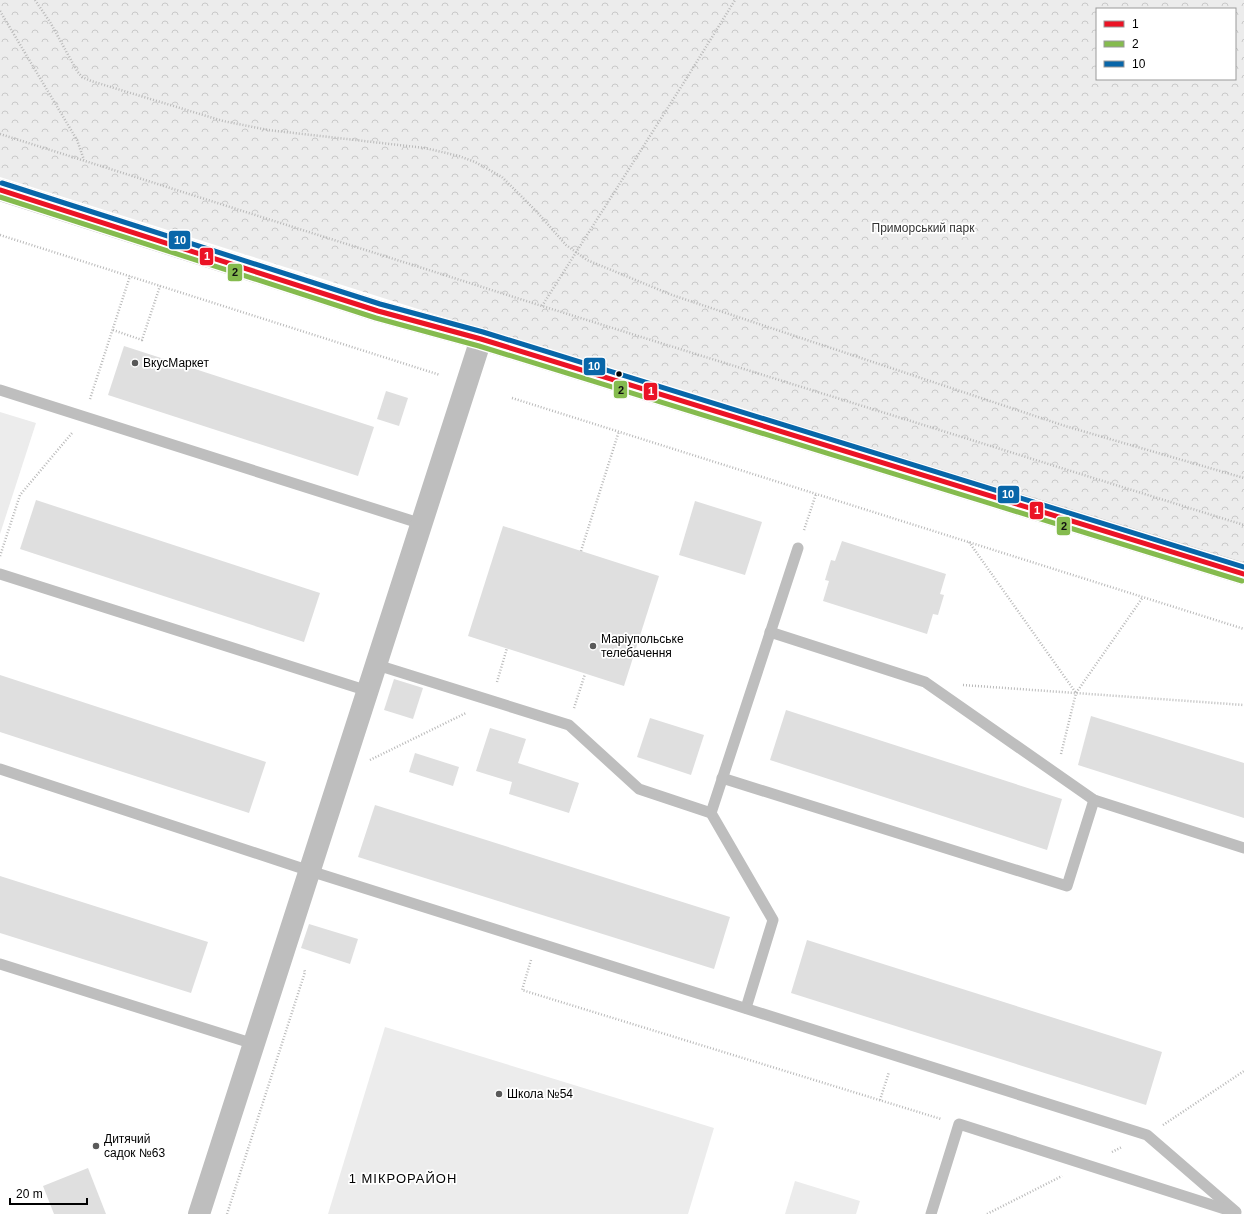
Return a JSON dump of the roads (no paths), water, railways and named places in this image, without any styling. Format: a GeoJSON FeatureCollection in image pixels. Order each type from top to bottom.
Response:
{"type":"FeatureCollection","features":[{"type":"Feature","properties":{"kind":"main road"},"geometry":{"type":"LineString","coordinates":[[0,190],[378,311],[481,339],[1244,574]]}},
{"type":"Feature","properties":{"kind":"street"},"geometry":{"type":"LineString","coordinates":[[199,1214],[481,339]]}},
{"type":"Feature","properties":{"kind":"lane"},"geometry":{"type":"LineString","coordinates":[[0,390],[422,524]]}},
{"type":"Feature","properties":{"kind":"lane"},"geometry":{"type":"LineString","coordinates":[[711,813],[798,548]]}},
{"type":"Feature","properties":{"kind":"lane"},"geometry":{"type":"LineString","coordinates":[[0,574],[368,691]]}},
{"type":"Feature","properties":{"kind":"lane"},"geometry":{"type":"LineString","coordinates":[[770,632],[924,682],[1094,800],[1244,848]]}},
{"type":"Feature","properties":{"kind":"lane"},"geometry":{"type":"LineString","coordinates":[[377,665],[569,725],[639,789],[711,813],[773,920],[746,1008]]}},
{"type":"Feature","properties":{"kind":"lane"},"geometry":{"type":"LineString","coordinates":[[0,769],[310,871],[1147,1135],[1239,1213]]}},
{"type":"Feature","properties":{"kind":"lane"},"geometry":{"type":"LineString","coordinates":[[722,778],[1067,886],[1094,800]]}},
{"type":"Feature","properties":{"kind":"lane"},"geometry":{"type":"LineString","coordinates":[[0,964],[254,1044]]}},
{"type":"Feature","properties":{"kind":"lane"},"geometry":{"type":"LineString","coordinates":[[931,1214],[958,1124],[1239,1213]]}},
{"type":"Feature","properties":{"kind":"place","name":"ВкусМаркет"},"geometry":{"type":"Point","coordinates":[135,363]}},
{"type":"Feature","properties":{"kind":"place","name":"Маріупольське телебачення"},"geometry":{"type":"Point","coordinates":[593,646]}},
{"type":"Feature","properties":{"kind":"place","name":"Школа №54"},"geometry":{"type":"Point","coordinates":[499,1094]}},
{"type":"Feature","properties":{"kind":"place","name":"Дитячий садок №63"},"geometry":{"type":"Point","coordinates":[96,1146]}},
{"type":"Feature","properties":{"kind":"district","name":"1 МІКРОРАЙОН"},"geometry":{"type":"Point","coordinates":[403,1178]}},
{"type":"Feature","properties":{"kind":"park label","name":"Приморський парк"},"geometry":{"type":"Point","coordinates":[923,228]}}]}
